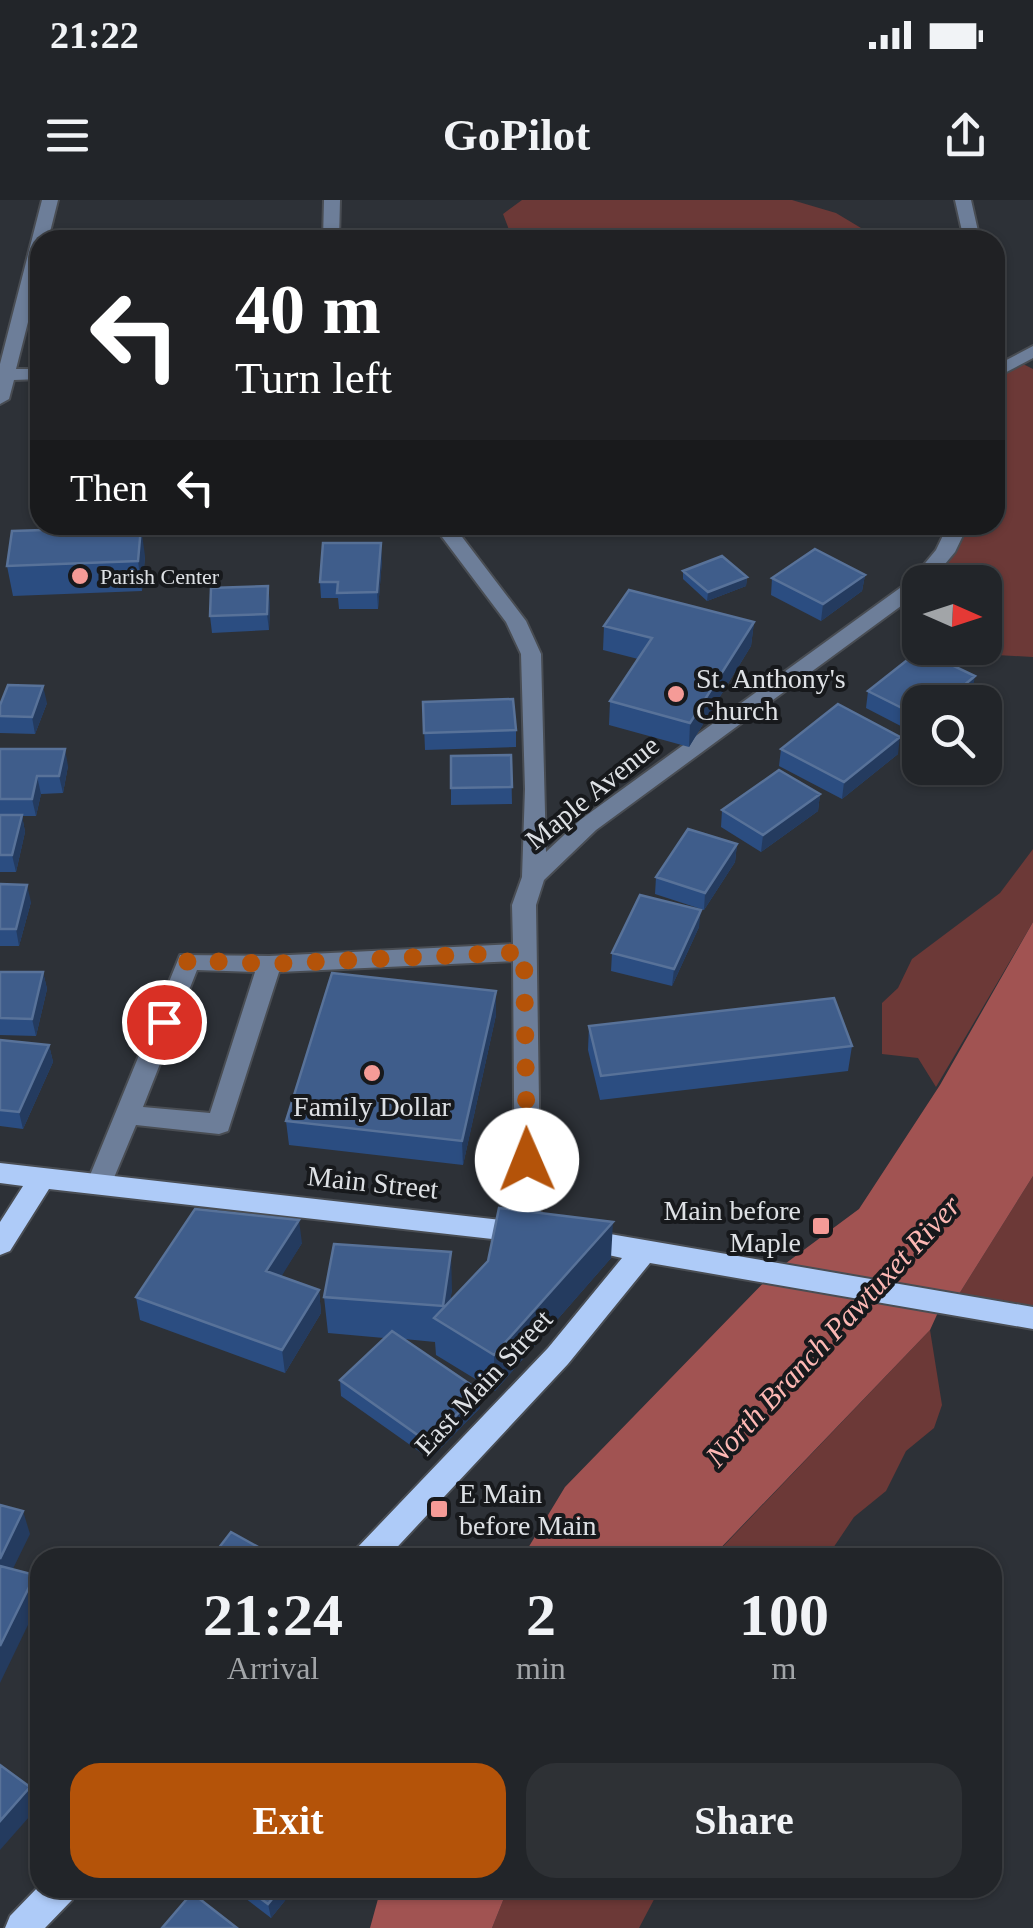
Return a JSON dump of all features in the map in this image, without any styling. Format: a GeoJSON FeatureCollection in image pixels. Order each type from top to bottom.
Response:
{"type":"FeatureCollection","features":[{"type":"Feature","properties":{"kind":"main road","name":"Main Street"},"geometry":{"type":"LineString","coordinates":[[0,1174],[378,1213],[645,1249],[1033,1318]]}},
{"type":"Feature","properties":{"kind":"main road"},"geometry":{"type":"LineString","coordinates":[[0,1244],[41,1179]]}},
{"type":"Feature","properties":{"kind":"main road","name":"East Main Street"},"geometry":{"type":"LineString","coordinates":[[376,1548],[558,1356],[645,1249]]}},
{"type":"Feature","properties":{"kind":"main road"},"geometry":{"type":"LineString","coordinates":[[22,1928],[50,1898]]}},
{"type":"Feature","properties":{"kind":"street"},"geometry":{"type":"LineString","coordinates":[[43,230],[50,200]]}},
{"type":"Feature","properties":{"kind":"street"},"geometry":{"type":"LineString","coordinates":[[331,230],[332,200]]}},
{"type":"Feature","properties":{"kind":"street"},"geometry":{"type":"LineString","coordinates":[[963,200],[970,230]]}},
{"type":"Feature","properties":{"kind":"street"},"geometry":{"type":"LineString","coordinates":[[0,399],[30,277]]}},
{"type":"Feature","properties":{"kind":"street"},"geometry":{"type":"LineString","coordinates":[[1005,367],[1033,352]]}},
{"type":"Feature","properties":{"kind":"street"},"geometry":{"type":"LineString","coordinates":[[3,375],[30,374]]}},
{"type":"Feature","properties":{"kind":"street"},"geometry":{"type":"LineString","coordinates":[[451,535],[516,621],[531,654],[536,789],[534,876]]}},
{"type":"Feature","properties":{"kind":"street","name":"Maple Avenue"},"geometry":{"type":"LineString","coordinates":[[528,1233],[524,905],[534,876],[588,825],[918,584],[946,552],[954,535]]}},
{"type":"Feature","properties":{"kind":"street"},"geometry":{"type":"LineString","coordinates":[[99,1185],[188,960],[269,964],[524,952]]}},
{"type":"Feature","properties":{"kind":"street"},"geometry":{"type":"LineString","coordinates":[[127,1115],[219,1124],[269,964]]}},
{"type":"Feature","properties":{"kind":"shaded area"},"geometry":{"type":"Polygon","coordinates":[[[522,200],[792,200],[836,213],[864,230],[509,230],[503,214],[522,200]]]}},
{"type":"Feature","properties":{"kind":"shaded area"},"geometry":{"type":"Polygon","coordinates":[[[1021,363],[1033,369],[1033,657],[1002,655],[1002,565],[938,565],[955,544],[957,535],[1005,535],[1005,370],[1021,363]]]}},
{"type":"Feature","properties":{"kind":"shaded area"},"geometry":{"type":"Polygon","coordinates":[[[1033,849],[1033,922],[936,1087],[918,1058],[882,1054],[882,1003],[898,988],[912,959],[1000,893],[1033,849]]]}},
{"type":"Feature","properties":{"kind":"shaded area"},"geometry":{"type":"Polygon","coordinates":[[[1033,1176],[1033,1318],[954,1302],[1033,1176]]]}},
{"type":"Feature","properties":{"kind":"shaded area"},"geometry":{"type":"Polygon","coordinates":[[[930,1330],[942,1405],[934,1428],[906,1451],[886,1491],[854,1517],[833,1548],[722,1548],[930,1330]]]}},
{"type":"Feature","properties":{"kind":"shaded area"},"geometry":{"type":"Polygon","coordinates":[[[504,1898],[655,1898],[639,1928],[492,1928],[504,1898]]]}},
{"type":"Feature","properties":{"kind":"water","name":"North Branch Pawtuxet River"},"geometry":{"type":"Polygon","coordinates":[[[1033,922],[1033,1176],[954,1302],[940,1308],[930,1330],[721,1548],[528,1548],[565,1487],[774,1272],[859,1209],[940,1085],[1033,922]]]}},
{"type":"Feature","properties":{"kind":"water"},"geometry":{"type":"Polygon","coordinates":[[[378,1898],[504,1898],[492,1928],[370,1928],[378,1898]]]}},
{"type":"Feature","properties":{"kind":"building"},"geometry":{"type":"Polygon","coordinates":[[[30,530],[30,535],[140,535],[138,561],[7,566],[12,531],[30,530]]]}},
{"type":"Feature","properties":{"kind":"building"},"geometry":{"type":"Polygon","coordinates":[[[323,543],[381,543],[377,592],[337,593],[338,582],[320,582],[323,543]]]}},
{"type":"Feature","properties":{"kind":"building"},"geometry":{"type":"Polygon","coordinates":[[[815,549],[865,575],[823,604],[772,578],[815,549]]]}},
{"type":"Feature","properties":{"kind":"building"},"geometry":{"type":"Polygon","coordinates":[[[722,556],[747,577],[708,592],[683,571],[722,556]]]}},
{"type":"Feature","properties":{"kind":"building"},"geometry":{"type":"Polygon","coordinates":[[[268,586],[267,614],[210,616],[211,588],[268,586]]]}},
{"type":"Feature","properties":{"kind":"building","name":"St. Anthony's Church"},"geometry":{"type":"Polygon","coordinates":[[[629,590],[754,622],[690,723],[610,701],[652,638],[604,626],[629,590]]]}},
{"type":"Feature","properties":{"kind":"building"},"geometry":{"type":"Polygon","coordinates":[[[902,664],[952,665],[975,676],[964,685],[902,685],[902,708],[868,691],[902,664]]]}},
{"type":"Feature","properties":{"kind":"building"},"geometry":{"type":"Polygon","coordinates":[[[8,685],[43,686],[32,717],[0,716],[8,685]]]}},
{"type":"Feature","properties":{"kind":"building"},"geometry":{"type":"Polygon","coordinates":[[[513,699],[516,730],[424,733],[423,702],[513,699]]]}},
{"type":"Feature","properties":{"kind":"building"},"geometry":{"type":"Polygon","coordinates":[[[838,704],[900,737],[844,782],[781,749],[838,704]]]}},
{"type":"Feature","properties":{"kind":"building"},"geometry":{"type":"Polygon","coordinates":[[[0,749],[65,749],[59,776],[37,776],[32,799],[0,799],[0,749]]]}},
{"type":"Feature","properties":{"kind":"building"},"geometry":{"type":"Polygon","coordinates":[[[511,755],[512,787],[451,788],[451,756],[511,755]]]}},
{"type":"Feature","properties":{"kind":"building"},"geometry":{"type":"Polygon","coordinates":[[[779,770],[820,794],[763,835],[722,810],[779,770]]]}},
{"type":"Feature","properties":{"kind":"building"},"geometry":{"type":"Polygon","coordinates":[[[0,815],[22,815],[12,855],[0,855],[0,815]]]}},
{"type":"Feature","properties":{"kind":"building"},"geometry":{"type":"Polygon","coordinates":[[[688,829],[737,844],[705,893],[656,877],[688,829]]]}},
{"type":"Feature","properties":{"kind":"building"},"geometry":{"type":"Polygon","coordinates":[[[0,884],[27,885],[16,929],[0,929],[0,884]]]}},
{"type":"Feature","properties":{"kind":"building"},"geometry":{"type":"Polygon","coordinates":[[[640,895],[701,910],[674,969],[612,953],[640,895]]]}},
{"type":"Feature","properties":{"kind":"building"},"geometry":{"type":"Polygon","coordinates":[[[0,972],[43,972],[32,1019],[0,1018],[0,972]]]}},
{"type":"Feature","properties":{"kind":"building"},"geometry":{"type":"Polygon","coordinates":[[[332,973],[496,991],[462,1141],[286,1121],[332,973]]]}},
{"type":"Feature","properties":{"kind":"building"},"geometry":{"type":"Polygon","coordinates":[[[834,998],[852,1046],[601,1076],[589,1026],[834,998]]]}},
{"type":"Feature","properties":{"kind":"building"},"geometry":{"type":"Polygon","coordinates":[[[0,1040],[49,1045],[19,1112],[0,1110],[0,1040]]]}},
{"type":"Feature","properties":{"kind":"building"},"geometry":{"type":"Polygon","coordinates":[[[499,1208],[613,1222],[494,1355],[434,1318],[488,1261],[499,1208]]]}},
{"type":"Feature","properties":{"kind":"building"},"geometry":{"type":"Polygon","coordinates":[[[195,1209],[299,1220],[266,1271],[319,1290],[282,1350],[136,1297],[195,1209]]]}},
{"type":"Feature","properties":{"kind":"building"},"geometry":{"type":"Polygon","coordinates":[[[334,1244],[451,1252],[443,1306],[324,1297],[334,1244]]]}},
{"type":"Feature","properties":{"kind":"building"},"geometry":{"type":"Polygon","coordinates":[[[392,1331],[480,1391],[429,1443],[340,1380],[392,1331]]]}},
{"type":"Feature","properties":{"kind":"building"},"geometry":{"type":"Polygon","coordinates":[[[0,1505],[23,1511],[0,1559],[0,1505]]]}},
{"type":"Feature","properties":{"kind":"building"},"geometry":{"type":"Polygon","coordinates":[[[231,1532],[260,1548],[219,1548],[231,1532]]]}},
{"type":"Feature","properties":{"kind":"building"},"geometry":{"type":"Polygon","coordinates":[[[0,1566],[30,1574],[30,1585],[0,1646],[0,1566]]]}},
{"type":"Feature","properties":{"kind":"building"},"geometry":{"type":"Polygon","coordinates":[[[0,1765],[30,1787],[0,1821],[0,1765]]]}},
{"type":"Feature","properties":{"kind":"building"},"geometry":{"type":"Polygon","coordinates":[[[188,1898],[198,1898],[237,1928],[162,1928],[188,1898]]]}},
{"type":"Feature","properties":{"kind":"place","name":"Parish Center"},"geometry":{"type":"Point","coordinates":[80,576]}},
{"type":"Feature","properties":{"kind":"place","name":"St. Anthony's Church"},"geometry":{"type":"Point","coordinates":[676,694]}},
{"type":"Feature","properties":{"kind":"place","name":"Family Dollar"},"geometry":{"type":"Point","coordinates":[372,1073]}},
{"type":"Feature","properties":{"kind":"place","name":"Main before Maple"},"geometry":{"type":"Point","coordinates":[821,1226]}},
{"type":"Feature","properties":{"kind":"place","name":"E Main before Main"},"geometry":{"type":"Point","coordinates":[439,1509]}},
{"type":"Feature","properties":{"kind":"route"},"geometry":{"type":"LineString","coordinates":[[164,1022],[188,960],[269,964],[524,952],[527,1160]]}}]}
